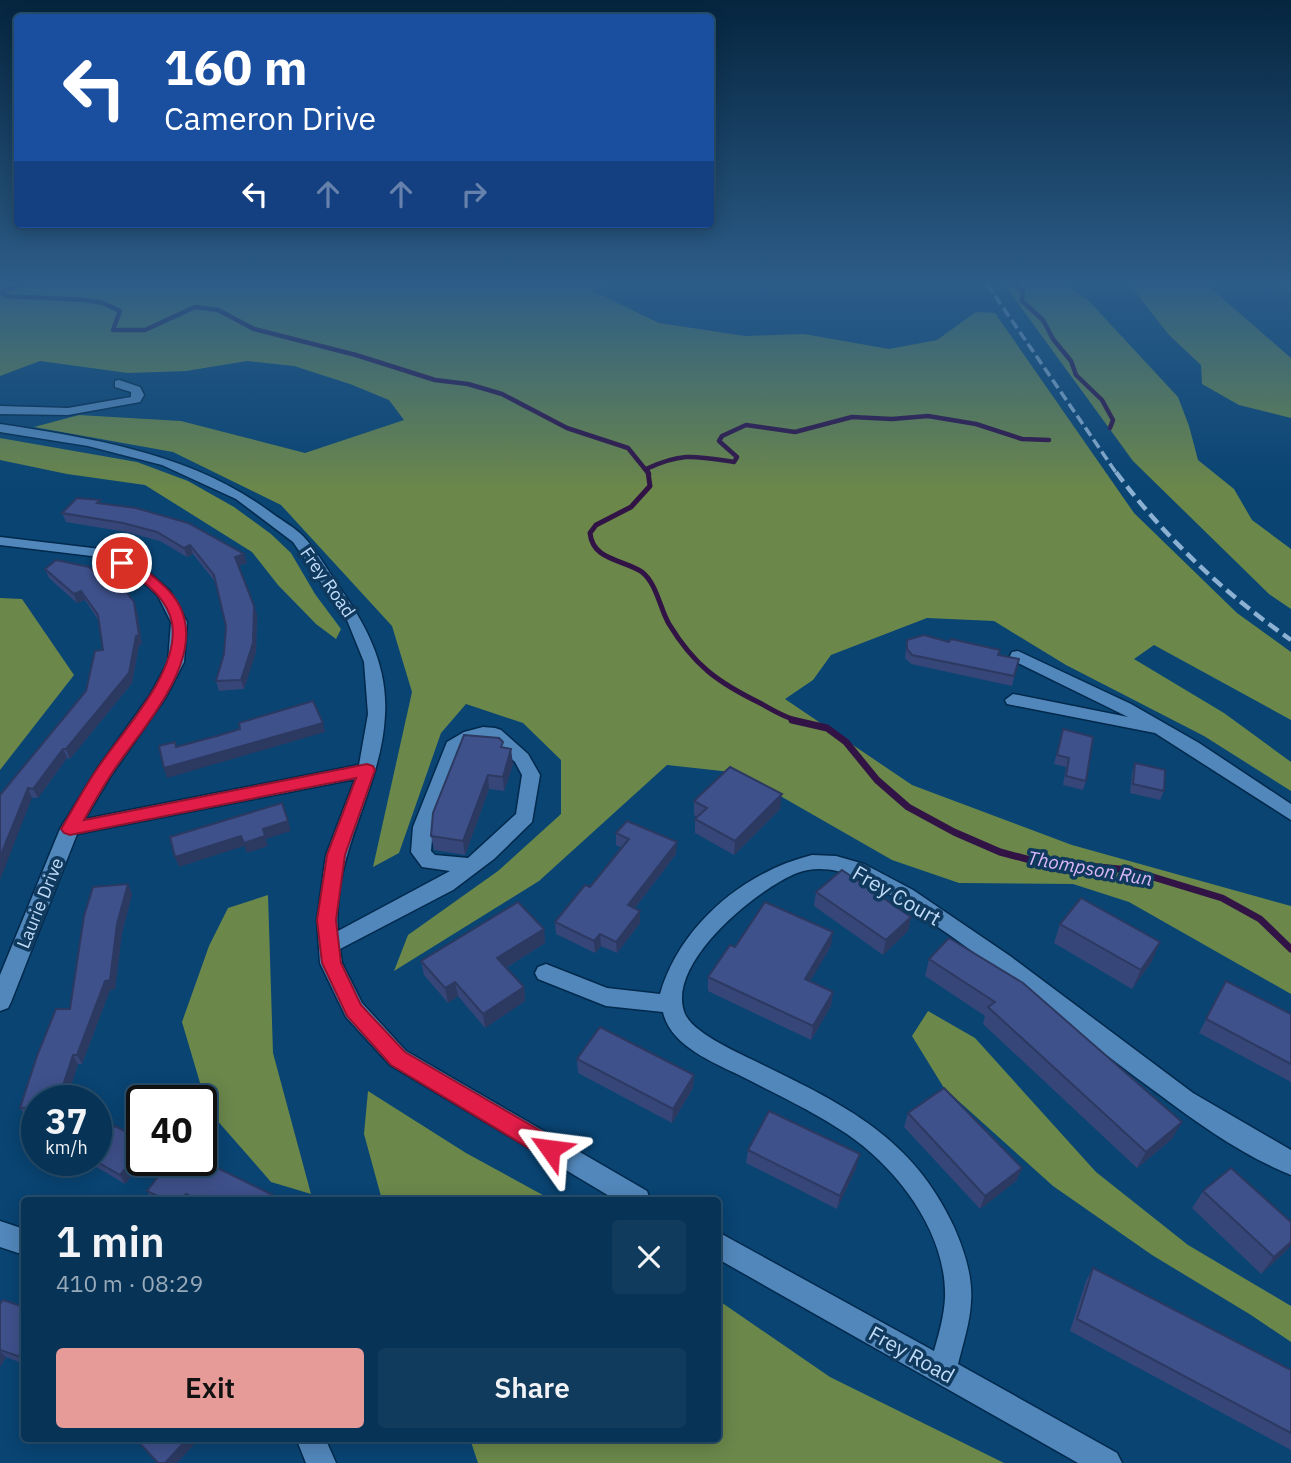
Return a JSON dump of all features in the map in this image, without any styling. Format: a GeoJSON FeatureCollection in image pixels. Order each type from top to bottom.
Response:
{"type":"FeatureCollection","features":[{"type":"Feature","properties":{"kind":"street"},"geometry":{"type":"LineString","coordinates":[[0,411],[53,413],[111,406],[136,399],[136,390],[119,384]]}},
{"type":"Feature","properties":{"kind":"street","name":"Frey Road"},"geometry":{"type":"LineString","coordinates":[[0,428],[88,442],[167,462],[241,496],[298,539],[355,620],[372,662],[377,714],[367,770],[336,855],[327,920],[331,963],[354,1010],[398,1058],[633,1197]]}},
{"type":"Feature","properties":{"kind":"street","name":"Laurie Drive"},"geometry":{"type":"LineString","coordinates":[[0,541],[104,553],[141,573],[164,594],[179,622],[176,662],[158,696],[103,774],[70,829],[0,1002]]}},
{"type":"Feature","properties":{"kind":"street"},"geometry":{"type":"LineString","coordinates":[[1018,656],[1104,695],[1169,732],[1291,813]]}},
{"type":"Feature","properties":{"kind":"street"},"geometry":{"type":"LineString","coordinates":[[1013,700],[1169,732]]}},
{"type":"Feature","properties":{"kind":"street"},"geometry":{"type":"LineString","coordinates":[[329,946],[446,885],[471,866],[525,817],[531,775],[522,758],[495,734],[470,736],[453,746],[423,827],[421,852],[429,862],[471,866]]}},
{"type":"Feature","properties":{"kind":"street"},"geometry":{"type":"LineString","coordinates":[[70,829],[367,770]]}},
{"type":"Feature","properties":{"kind":"street","name":"Frey Court"},"geometry":{"type":"LineString","coordinates":[[670,1004],[673,983],[685,958],[731,903],[757,884],[805,863],[843,865],[869,874],[901,892],[992,952],[1186,1101],[1252,1143],[1291,1163]]}},
{"type":"Feature","properties":{"kind":"street"},"geometry":{"type":"LineString","coordinates":[[546,973],[606,997],[670,1004],[676,1020],[710,1048],[860,1129],[890,1154],[937,1217],[952,1254],[958,1290],[954,1326],[942,1370]]}},
{"type":"Feature","properties":{"kind":"street"},"geometry":{"type":"LineString","coordinates":[[0,1234],[21,1241]]}},
{"type":"Feature","properties":{"kind":"street","name":"Frey Road"},"geometry":{"type":"LineString","coordinates":[[721,1247],[1107,1463]]}},
{"type":"Feature","properties":{"kind":"street"},"geometry":{"type":"LineString","coordinates":[[312,1442],[321,1463]]}},
{"type":"Feature","properties":{"kind":"green space"},"geometry":{"type":"Polygon","coordinates":[[[0,352],[1022,352],[1134,513],[1237,613],[1291,652],[1291,720],[1154,645],[1134,659],[1224,713],[1291,762],[1291,791],[1204,736],[1066,665],[994,621],[927,618],[831,655],[813,680],[785,699],[912,785],[1072,845],[1291,906],[1291,994],[1129,902],[1073,884],[959,883],[892,860],[740,773],[667,765],[539,881],[394,971],[408,935],[498,871],[561,814],[561,760],[523,723],[466,704],[441,733],[399,853],[373,867],[412,692],[392,626],[281,505],[173,452],[34,427],[79,415],[181,421],[305,453],[404,420],[389,400],[294,366],[247,361],[186,371],[128,373],[40,361],[0,376],[0,352]]]}},
{"type":"Feature","properties":{"kind":"green space"},"geometry":{"type":"Polygon","coordinates":[[[1054,352],[1136,352],[1178,397],[1198,460],[1234,489],[1252,520],[1291,549],[1291,609],[1269,594],[1133,461],[1054,352]]]}},
{"type":"Feature","properties":{"kind":"green space"},"geometry":{"type":"Polygon","coordinates":[[[1187,352],[1284,352],[1291,358],[1291,418],[1239,405],[1202,384],[1201,365],[1187,352]]]}},
{"type":"Feature","properties":{"kind":"green space"},"geometry":{"type":"Polygon","coordinates":[[[0,438],[137,462],[188,481],[234,507],[271,534],[291,553],[315,594],[341,629],[336,639],[316,624],[278,585],[252,552],[145,485],[67,474],[0,460],[0,438]]]}},
{"type":"Feature","properties":{"kind":"green space"},"geometry":{"type":"Polygon","coordinates":[[[0,598],[22,599],[74,675],[0,770],[0,598]]]}},
{"type":"Feature","properties":{"kind":"green space"},"geometry":{"type":"Polygon","coordinates":[[[268,895],[273,1053],[311,1194],[271,1182],[217,1120],[217,1085],[201,1085],[182,1022],[209,946],[228,908],[268,895]]]}},
{"type":"Feature","properties":{"kind":"green space"},"geometry":{"type":"Polygon","coordinates":[[[928,1011],[975,1038],[1096,1172],[1188,1245],[1291,1306],[1291,1342],[1152,1255],[1053,1186],[944,1088],[912,1036],[928,1011]]]}},
{"type":"Feature","properties":{"kind":"green space"},"geometry":{"type":"Polygon","coordinates":[[[368,1091],[466,1153],[547,1197],[381,1197],[364,1134],[368,1091]]]}},
{"type":"Feature","properties":{"kind":"green space"},"geometry":{"type":"Polygon","coordinates":[[[721,1302],[830,1377],[1004,1463],[478,1463],[471,1442],[721,1442],[721,1302]]]}},
{"type":"Feature","properties":{"kind":"building"},"geometry":{"type":"Polygon","coordinates":[[[77,498],[136,508],[188,523],[244,554],[235,557],[254,606],[253,643],[241,680],[216,681],[224,654],[226,626],[214,575],[190,545],[184,548],[157,532],[123,523],[62,513],[77,498]]]}},
{"type":"Feature","properties":{"kind":"building"},"geometry":{"type":"Polygon","coordinates":[[[56,560],[89,567],[112,587],[120,584],[134,602],[139,635],[136,636],[129,673],[66,749],[63,749],[33,789],[28,788],[0,857],[0,795],[86,691],[95,651],[103,650],[98,615],[81,591],[74,594],[45,569],[56,560]]]}},
{"type":"Feature","properties":{"kind":"building"},"geometry":{"type":"Polygon","coordinates":[[[924,635],[1000,650],[998,655],[1019,659],[1014,676],[912,655],[907,649],[907,640],[924,635]]]}},
{"type":"Feature","properties":{"kind":"building"},"geometry":{"type":"Polygon","coordinates":[[[313,701],[323,723],[164,768],[159,746],[175,742],[176,747],[217,736],[240,729],[239,723],[313,701]]]}},
{"type":"Feature","properties":{"kind":"building"},"geometry":{"type":"Polygon","coordinates":[[[1063,729],[1093,737],[1086,781],[1066,776],[1069,758],[1057,755],[1063,729]]]}},
{"type":"Feature","properties":{"kind":"building"},"geometry":{"type":"Polygon","coordinates":[[[464,735],[499,738],[503,742],[501,747],[511,749],[503,777],[488,775],[463,841],[431,836],[433,813],[464,735]]]}},
{"type":"Feature","properties":{"kind":"building"},"geometry":{"type":"Polygon","coordinates":[[[1135,763],[1165,770],[1164,791],[1133,784],[1135,763]]]}},
{"type":"Feature","properties":{"kind":"building"},"geometry":{"type":"Polygon","coordinates":[[[730,767],[782,794],[735,841],[695,819],[707,808],[694,801],[730,767]]]}},
{"type":"Feature","properties":{"kind":"building"},"geometry":{"type":"Polygon","coordinates":[[[282,803],[288,821],[263,829],[265,836],[244,843],[241,836],[175,857],[170,837],[282,803]]]}},
{"type":"Feature","properties":{"kind":"building"},"geometry":{"type":"Polygon","coordinates":[[[627,821],[677,842],[628,905],[640,911],[616,942],[600,934],[594,941],[555,922],[585,885],[590,887],[629,839],[616,833],[627,821]]]}},
{"type":"Feature","properties":{"kind":"building"},"geometry":{"type":"Polygon","coordinates":[[[842,870],[911,917],[886,940],[816,892],[842,870]]]}},
{"type":"Feature","properties":{"kind":"building"},"geometry":{"type":"Polygon","coordinates":[[[128,884],[117,924],[110,980],[105,981],[77,1055],[73,1055],[63,1085],[28,1085],[56,1009],[70,1009],[84,916],[93,887],[128,884]]]}},
{"type":"Feature","properties":{"kind":"building"},"geometry":{"type":"Polygon","coordinates":[[[1081,898],[1160,942],[1141,970],[1060,924],[1081,898]]]}},
{"type":"Feature","properties":{"kind":"building"},"geometry":{"type":"Polygon","coordinates":[[[518,902],[544,929],[497,958],[524,987],[483,1014],[455,982],[445,988],[421,961],[518,902]]]}},
{"type":"Feature","properties":{"kind":"building"},"geometry":{"type":"Polygon","coordinates":[[[765,902],[833,932],[805,979],[833,992],[813,1026],[708,977],[730,945],[735,947],[765,902]]]}},
{"type":"Feature","properties":{"kind":"building"},"geometry":{"type":"Polygon","coordinates":[[[949,938],[1023,983],[1182,1122],[1146,1152],[988,1007],[995,1002],[929,959],[949,938]]]}},
{"type":"Feature","properties":{"kind":"building"},"geometry":{"type":"Polygon","coordinates":[[[1226,981],[1291,1014],[1291,1064],[1206,1019],[1226,981]]]}},
{"type":"Feature","properties":{"kind":"building"},"geometry":{"type":"Polygon","coordinates":[[[600,1027],[694,1075],[673,1109],[577,1059],[600,1027]]]}},
{"type":"Feature","properties":{"kind":"building"},"geometry":{"type":"Polygon","coordinates":[[[944,1088],[1022,1168],[985,1196],[908,1113],[944,1088]]]}},
{"type":"Feature","properties":{"kind":"building"},"geometry":{"type":"Polygon","coordinates":[[[769,1111],[860,1154],[840,1196],[748,1150],[769,1111]]]}},
{"type":"Feature","properties":{"kind":"building"},"geometry":{"type":"Polygon","coordinates":[[[115,1126],[126,1132],[126,1168],[120,1175],[112,1170],[112,1129],[115,1126]]]}},
{"type":"Feature","properties":{"kind":"building"},"geometry":{"type":"Polygon","coordinates":[[[217,1168],[277,1197],[192,1197],[186,1194],[184,1197],[160,1197],[147,1191],[159,1176],[217,1176],[217,1168]]]}},
{"type":"Feature","properties":{"kind":"building"},"geometry":{"type":"Polygon","coordinates":[[[1231,1168],[1291,1222],[1291,1242],[1274,1257],[1203,1191],[1231,1168]]]}},
{"type":"Feature","properties":{"kind":"building"},"geometry":{"type":"Polygon","coordinates":[[[1093,1268],[1291,1370],[1291,1433],[1077,1319],[1093,1268]]]}},
{"type":"Feature","properties":{"kind":"building"},"geometry":{"type":"Polygon","coordinates":[[[3,1300],[21,1306],[21,1357],[0,1350],[0,1304],[3,1300]]]}},
{"type":"Feature","properties":{"kind":"building"},"geometry":{"type":"Polygon","coordinates":[[[139,1442],[184,1442],[165,1463],[158,1463],[139,1442]]]}},
{"type":"Feature","properties":{"kind":"waterway","name":"Thompson Run"},"geometry":{"type":"LineString","coordinates":[[345,352],[435,380],[468,384],[502,394],[567,428],[628,448],[648,473]]}},
{"type":"Feature","properties":{"kind":"waterway"},"geometry":{"type":"LineString","coordinates":[[1064,352],[1071,361],[1076,375],[1102,400],[1113,420],[1110,428]]}},
{"type":"Feature","properties":{"kind":"waterway"},"geometry":{"type":"LineString","coordinates":[[646,469],[670,460],[689,457],[734,462],[737,457],[719,441],[722,436],[746,425],[795,432],[852,417],[892,419],[928,416],[976,424],[1022,439],[1049,440]]}},
{"type":"Feature","properties":{"kind":"waterway","name":"Thompson Run"},"geometry":{"type":"LineString","coordinates":[[648,473],[650,486],[631,507],[596,525],[590,533],[592,542],[603,554],[642,572],[647,577],[678,638],[708,671],[779,714],[799,721]]}},
{"type":"Feature","properties":{"kind":"waterway","name":"Thompson Run"},"geometry":{"type":"LineString","coordinates":[[792,720],[827,728],[846,742],[877,780],[908,807],[954,832],[1000,852],[1034,861],[1130,870],[1222,898],[1260,919],[1291,949]]}},
{"type":"Feature","properties":{"kind":"railway"},"geometry":{"type":"LineString","coordinates":[[1034,352],[1117,474]]}},
{"type":"Feature","properties":{"kind":"railway"},"geometry":{"type":"LineString","coordinates":[[1116,472],[1175,542],[1219,584],[1291,640]]}},
{"type":"Feature","properties":{"kind":"route"},"geometry":{"type":"LineString","coordinates":[[122,563],[141,573],[164,594],[179,622],[176,662],[158,696],[103,774],[70,829],[367,770],[336,855],[327,920],[331,963],[354,1010],[398,1058],[550,1149]]}}]}
